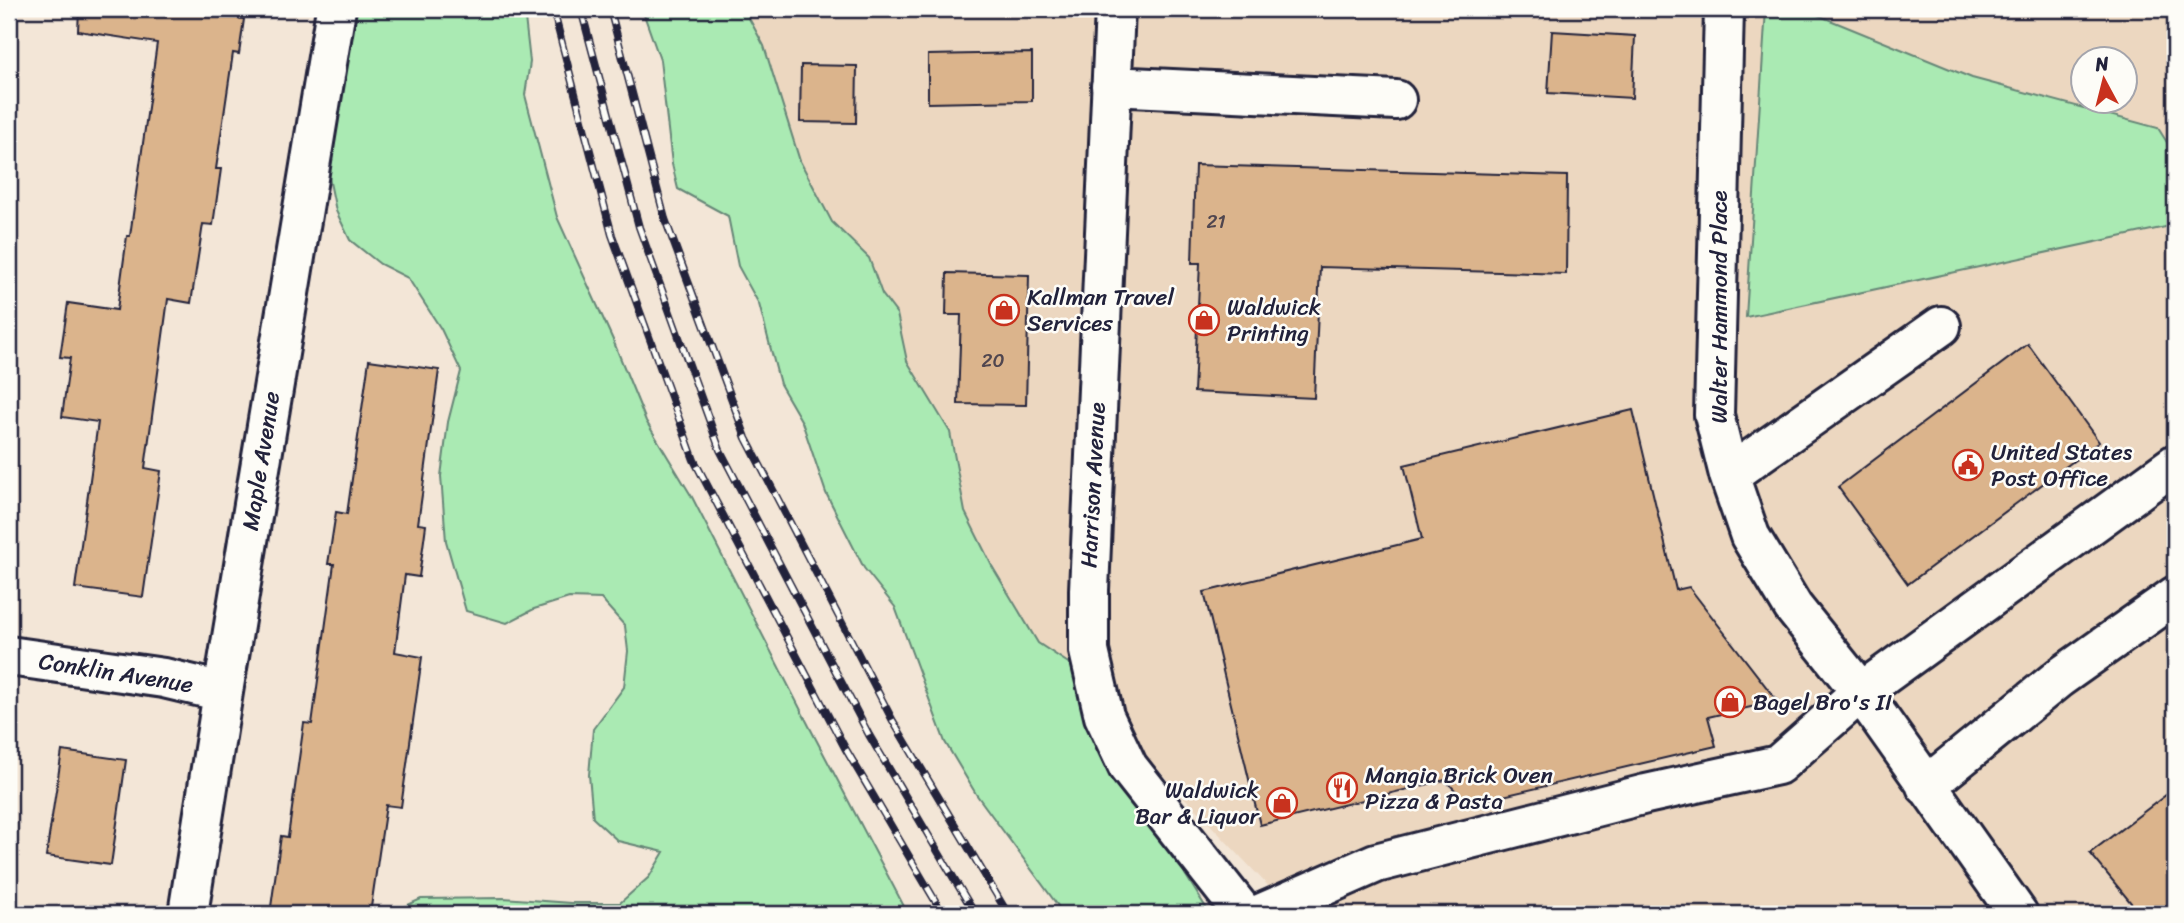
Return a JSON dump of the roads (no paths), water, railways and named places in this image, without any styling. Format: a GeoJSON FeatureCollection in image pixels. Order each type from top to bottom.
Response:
{"type":"FeatureCollection","features":[{"type":"Feature","properties":{"kind":"street","name":"Maple Avenue"},"geometry":{"type":"LineString","coordinates":[[188,914],[336,9]]}},
{"type":"Feature","properties":{"kind":"street","name":"Harrison Avenue"},"geometry":{"type":"LineString","coordinates":[[1115,9],[1089,576],[1089,651],[1104,716],[1128,767],[1244,914]]}},
{"type":"Feature","properties":{"kind":"street","name":"Walter Hammond Place"},"geometry":{"type":"LineString","coordinates":[[1724,9],[1714,415],[1729,475],[1750,537],[1793,607],[1861,692],[2011,909]]}},
{"type":"Feature","properties":{"kind":"street"},"geometry":{"type":"LineString","coordinates":[[1111,86],[1396,100]]}},
{"type":"Feature","properties":{"kind":"street"},"geometry":{"type":"LineString","coordinates":[[1729,475],[1941,326]]}},
{"type":"Feature","properties":{"kind":"street"},"geometry":{"type":"LineString","coordinates":[[1260,914],[1376,863],[1646,794],[1778,765],[1861,692],[2175,464]]}},
{"type":"Feature","properties":{"kind":"street"},"geometry":{"type":"LineString","coordinates":[[1926,786],[2059,678],[2175,596]]}},
{"type":"Feature","properties":{"kind":"street","name":"Conklin Avenue"},"geometry":{"type":"LineString","coordinates":[[9,656],[164,678],[223,692]]}},
{"type":"Feature","properties":{"kind":"railway"},"geometry":{"type":"LineString","coordinates":[[553,9],[612,235],[694,460],[845,748],[943,914]]}},
{"type":"Feature","properties":{"kind":"railway"},"geometry":{"type":"LineString","coordinates":[[581,9],[639,227],[720,450],[869,735],[975,914]]}},
{"type":"Feature","properties":{"kind":"railway"},"geometry":{"type":"LineString","coordinates":[[610,9],[665,219],[746,438],[893,721],[1008,914]]}},
{"type":"Feature","properties":{"kind":"place","name":"Kallman Travel Services"},"geometry":{"type":"Point","coordinates":[1004,310]}},
{"type":"Feature","properties":{"kind":"place","name":"Waldwick Printing"},"geometry":{"type":"Point","coordinates":[1204,320]}},
{"type":"Feature","properties":{"kind":"place","name":"United States Post Office"},"geometry":{"type":"Point","coordinates":[1968,465]}},
{"type":"Feature","properties":{"kind":"place","name":"Bagel Bro's II"},"geometry":{"type":"Point","coordinates":[1730,702]}},
{"type":"Feature","properties":{"kind":"place","name":"Mangia Brick Oven Pizza & Pasta"},"geometry":{"type":"Point","coordinates":[1342,788]}},
{"type":"Feature","properties":{"kind":"place","name":"Waldwick Bar & Liquor"},"geometry":{"type":"Point","coordinates":[1282,803]}}]}
